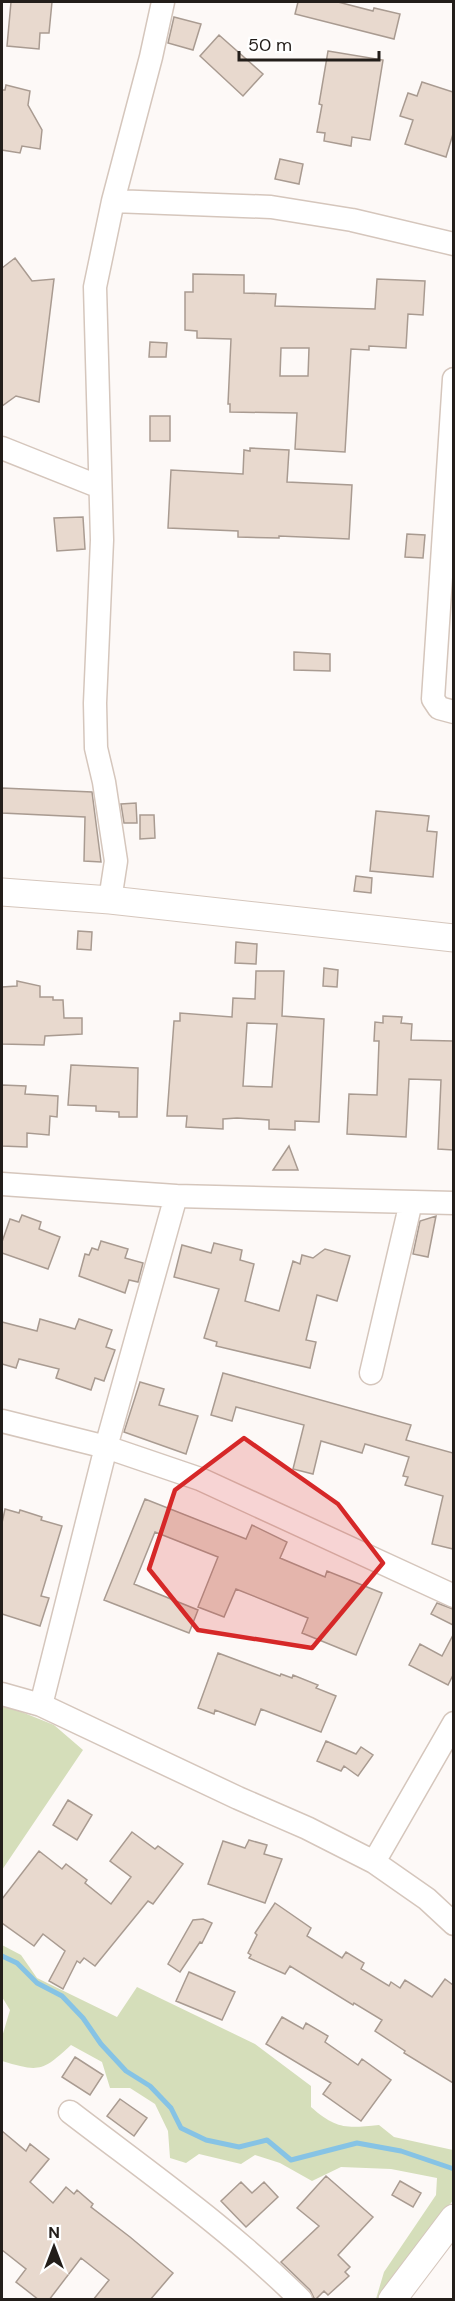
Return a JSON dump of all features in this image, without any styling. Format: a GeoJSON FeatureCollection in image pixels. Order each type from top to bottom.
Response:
{"type":"FeatureCollection","features":[{"type":"Feature","properties":{"kind":"street"},"geometry":{"type":"LineString","coordinates":[[110,900],[116,861],[104,782],[96,748],[95,703],[102,540],[95,287],[113,201],[163,2]]}},
{"type":"Feature","properties":{"kind":"street"},"geometry":{"type":"LineString","coordinates":[[113,201],[271,207],[352,219],[453,244]]}},
{"type":"Feature","properties":{"kind":"street"},"geometry":{"type":"LineString","coordinates":[[453,379],[433,699],[439,708],[453,712]]}},
{"type":"Feature","properties":{"kind":"street"},"geometry":{"type":"LineString","coordinates":[[2,448],[100,487]]}},
{"type":"Feature","properties":{"kind":"street"},"geometry":{"type":"LineString","coordinates":[[2,892],[110,900],[453,938]]}},
{"type":"Feature","properties":{"kind":"street"},"geometry":{"type":"LineString","coordinates":[[2,1184],[176,1196],[453,1203]]}},
{"type":"Feature","properties":{"kind":"street"},"geometry":{"type":"LineString","coordinates":[[41,1705],[106,1447],[176,1196]]}},
{"type":"Feature","properties":{"kind":"street"},"geometry":{"type":"LineString","coordinates":[[371,1372],[411,1202]]}},
{"type":"Feature","properties":{"kind":"street"},"geometry":{"type":"LineString","coordinates":[[2,1421],[106,1447],[200,1479],[453,1596]]}},
{"type":"Feature","properties":{"kind":"street"},"geometry":{"type":"LineString","coordinates":[[2,1694],[41,1705],[227,1793],[307,1828],[374,1862],[427,1899],[453,1924]]}},
{"type":"Feature","properties":{"kind":"street"},"geometry":{"type":"LineString","coordinates":[[374,1862],[453,1723]]}},
{"type":"Feature","properties":{"kind":"street"},"geometry":{"type":"LineString","coordinates":[[70,2112],[206,2217],[282,2280],[302,2300]]}},
{"type":"Feature","properties":{"kind":"street"},"geometry":{"type":"LineString","coordinates":[[392,2300],[453,2217]]}},
{"type":"Feature","properties":{"kind":"highlighted area"},"geometry":{"type":"Polygon","coordinates":[[[244,1438],[338,1504],[383,1563],[312,1648],[198,1630],[149,1569],[175,1490],[244,1438]]]}},
{"type":"Feature","properties":{"kind":"green space"},"geometry":{"type":"Polygon","coordinates":[[[2,1704],[54,1725],[83,1750],[2,1870],[2,1704]]]}},
{"type":"Feature","properties":{"kind":"green space"},"geometry":{"type":"Polygon","coordinates":[[[2,1945],[21,1955],[37,1978],[117,2017],[137,1987],[255,2044],[311,2086],[311,2107],[336,2124],[350,2127],[379,2125],[394,2137],[453,2150],[453,2200],[387,2299],[376,2299],[384,2272],[436,2195],[437,2178],[391,2169],[341,2167],[312,2181],[280,2163],[255,2155],[241,2164],[199,2154],[186,2163],[170,2158],[168,2131],[155,2104],[130,2088],[110,2088],[102,2062],[71,2045],[46,2065],[40,2067],[24,2067],[2,2061],[2,2037],[10,2010],[2,1997],[2,1945]]]}},
{"type":"Feature","properties":{"kind":"building"},"geometry":{"type":"Polygon","coordinates":[[[11,2],[52,2],[49,33],[40,33],[39,49],[7,46],[11,2]]]}},
{"type":"Feature","properties":{"kind":"building"},"geometry":{"type":"Polygon","coordinates":[[[298,2],[338,2],[373,11],[374,8],[400,14],[394,39],[295,14],[298,2]]]}},
{"type":"Feature","properties":{"kind":"building"},"geometry":{"type":"Polygon","coordinates":[[[174,17],[201,24],[193,50],[168,43],[174,17]]]}},
{"type":"Feature","properties":{"kind":"building"},"geometry":{"type":"Polygon","coordinates":[[[219,35],[263,74],[243,96],[200,56],[219,35]]]}},
{"type":"Feature","properties":{"kind":"building"},"geometry":{"type":"Polygon","coordinates":[[[328,51],[383,60],[370,140],[352,137],[351,146],[324,141],[325,133],[317,132],[328,51]]]}},
{"type":"Feature","properties":{"kind":"building"},"geometry":{"type":"Polygon","coordinates":[[[422,82],[453,92],[453,134],[446,157],[405,144],[413,120],[400,116],[408,93],[417,96],[422,82]]]}},
{"type":"Feature","properties":{"kind":"building"},"geometry":{"type":"Polygon","coordinates":[[[6,85],[30,91],[28,105],[42,130],[40,149],[22,146],[20,153],[2,150],[2,90],[5,90],[6,85]]]}},
{"type":"Feature","properties":{"kind":"building"},"geometry":{"type":"Polygon","coordinates":[[[280,159],[303,164],[299,184],[275,179],[280,159]]]}},
{"type":"Feature","properties":{"kind":"building"},"geometry":{"type":"Polygon","coordinates":[[[15,258],[32,281],[54,279],[39,402],[16,396],[2,406],[2,268],[15,258]]]}},
{"type":"Feature","properties":{"kind":"building"},"geometry":{"type":"Polygon","coordinates":[[[193,274],[244,275],[244,293],[276,294],[275,306],[375,309],[377,279],[425,281],[423,315],[408,314],[406,348],[369,346],[369,350],[351,349],[345,452],[295,449],[297,413],[230,412],[230,404],[228,404],[231,339],[197,338],[197,331],[185,330],[185,292],[193,292],[193,274]],[[281,348],[280,376],[308,376],[309,348],[281,348]]]}},
{"type":"Feature","properties":{"kind":"building"},"geometry":{"type":"Polygon","coordinates":[[[150,342],[167,343],[166,357],[149,357],[150,342]]]}},
{"type":"Feature","properties":{"kind":"building"},"geometry":{"type":"Polygon","coordinates":[[[150,416],[170,416],[170,441],[150,441],[150,416]]]}},
{"type":"Feature","properties":{"kind":"building"},"geometry":{"type":"Polygon","coordinates":[[[250,448],[289,450],[287,482],[352,485],[349,539],[238,537],[238,531],[168,528],[171,470],[243,474],[244,450],[250,451],[250,448]]]}},
{"type":"Feature","properties":{"kind":"building"},"geometry":{"type":"Polygon","coordinates":[[[83,517],[85,549],[57,551],[54,518],[83,517]]]}},
{"type":"Feature","properties":{"kind":"building"},"geometry":{"type":"Polygon","coordinates":[[[407,534],[425,535],[423,558],[405,557],[407,534]]]}},
{"type":"Feature","properties":{"kind":"building"},"geometry":{"type":"Polygon","coordinates":[[[294,652],[330,654],[330,671],[294,670],[294,652]]]}},
{"type":"Feature","properties":{"kind":"building"},"geometry":{"type":"Polygon","coordinates":[[[2,788],[92,792],[101,862],[84,861],[85,817],[2,813],[2,788]]]}},
{"type":"Feature","properties":{"kind":"building"},"geometry":{"type":"Polygon","coordinates":[[[136,803],[137,823],[124,823],[121,804],[136,803]]]}},
{"type":"Feature","properties":{"kind":"building"},"geometry":{"type":"Polygon","coordinates":[[[376,811],[429,816],[427,831],[437,832],[433,877],[370,871],[376,811]]]}},
{"type":"Feature","properties":{"kind":"building"},"geometry":{"type":"Polygon","coordinates":[[[140,815],[154,815],[155,838],[140,839],[140,815]]]}},
{"type":"Feature","properties":{"kind":"building"},"geometry":{"type":"Polygon","coordinates":[[[356,876],[372,878],[371,893],[354,891],[356,876]]]}},
{"type":"Feature","properties":{"kind":"building"},"geometry":{"type":"Polygon","coordinates":[[[78,931],[92,932],[91,950],[77,949],[78,931]]]}},
{"type":"Feature","properties":{"kind":"building"},"geometry":{"type":"Polygon","coordinates":[[[236,942],[257,944],[256,964],[235,963],[236,942]]]}},
{"type":"Feature","properties":{"kind":"building"},"geometry":{"type":"Polygon","coordinates":[[[324,968],[338,970],[337,987],[323,986],[324,968]]]}},
{"type":"Feature","properties":{"kind":"building"},"geometry":{"type":"Polygon","coordinates":[[[256,971],[284,971],[282,1016],[324,1019],[319,1122],[295,1121],[295,1130],[269,1129],[269,1120],[223,1119],[223,1129],[186,1127],[187,1116],[167,1116],[174,1021],[180,1021],[180,1013],[232,1017],[233,998],[255,999],[256,971]],[[247,1023],[243,1086],[272,1087],[277,1024],[247,1023]]]}},
{"type":"Feature","properties":{"kind":"building"},"geometry":{"type":"Polygon","coordinates":[[[17,981],[40,986],[40,997],[63,1000],[64,1018],[82,1018],[82,1034],[45,1036],[44,1045],[2,1044],[2,987],[17,986],[17,981]]]}},
{"type":"Feature","properties":{"kind":"building"},"geometry":{"type":"Polygon","coordinates":[[[383,1016],[402,1017],[401,1023],[412,1024],[411,1040],[453,1041],[453,1150],[438,1149],[441,1080],[409,1079],[406,1137],[347,1134],[349,1094],[377,1095],[379,1041],[374,1041],[375,1022],[383,1023],[383,1016]]]}},
{"type":"Feature","properties":{"kind":"building"},"geometry":{"type":"Polygon","coordinates":[[[71,1065],[138,1068],[137,1117],[119,1117],[119,1112],[96,1111],[96,1106],[68,1105],[71,1065]]]}},
{"type":"Feature","properties":{"kind":"building"},"geometry":{"type":"Polygon","coordinates":[[[2,1085],[26,1086],[25,1094],[58,1096],[57,1117],[50,1116],[49,1135],[27,1133],[27,1147],[2,1146],[2,1085]]]}},
{"type":"Feature","properties":{"kind":"building"},"geometry":{"type":"Polygon","coordinates":[[[289,1146],[298,1170],[273,1170],[289,1146]]]}},
{"type":"Feature","properties":{"kind":"building"},"geometry":{"type":"Polygon","coordinates":[[[22,1215],[41,1222],[39,1229],[60,1237],[48,1269],[2,1253],[2,1242],[10,1219],[19,1222],[22,1215]]]}},
{"type":"Feature","properties":{"kind":"building"},"geometry":{"type":"Polygon","coordinates":[[[436,1216],[428,1257],[413,1254],[420,1221],[436,1216]]]}},
{"type":"Feature","properties":{"kind":"building"},"geometry":{"type":"Polygon","coordinates":[[[101,1241],[128,1249],[125,1258],[143,1263],[138,1282],[129,1280],[125,1293],[79,1276],[85,1254],[89,1255],[92,1248],[98,1250],[101,1241]]]}},
{"type":"Feature","properties":{"kind":"building"},"geometry":{"type":"Polygon","coordinates":[[[214,1243],[242,1250],[240,1260],[254,1264],[245,1301],[279,1311],[293,1261],[300,1264],[302,1255],[313,1258],[325,1249],[350,1256],[337,1301],[317,1295],[306,1340],[316,1342],[310,1368],[216,1346],[217,1342],[204,1338],[219,1289],[174,1277],[182,1245],[211,1253],[214,1243]]]}},
{"type":"Feature","properties":{"kind":"building"},"geometry":{"type":"Polygon","coordinates":[[[40,1319],[75,1329],[79,1319],[112,1330],[106,1347],[115,1350],[104,1381],[95,1378],[91,1390],[56,1378],[59,1369],[19,1359],[16,1368],[2,1364],[2,1322],[37,1331],[40,1319]]]}},
{"type":"Feature","properties":{"kind":"building"},"geometry":{"type":"Polygon","coordinates":[[[223,1373],[411,1425],[406,1440],[453,1453],[453,1549],[432,1544],[443,1496],[405,1485],[408,1477],[403,1476],[409,1457],[365,1444],[362,1453],[321,1441],[313,1474],[293,1469],[304,1425],[236,1407],[232,1421],[211,1415],[223,1373]]]}},
{"type":"Feature","properties":{"kind":"building"},"geometry":{"type":"Polygon","coordinates":[[[140,1382],[164,1389],[159,1405],[198,1416],[186,1454],[124,1432],[140,1382]]]}},
{"type":"Feature","properties":{"kind":"building"},"geometry":{"type":"Polygon","coordinates":[[[145,1499],[246,1539],[252,1525],[287,1542],[280,1558],[325,1577],[327,1571],[382,1593],[356,1655],[302,1633],[308,1618],[236,1589],[224,1617],[198,1607],[218,1557],[155,1532],[134,1584],[198,1610],[189,1633],[104,1600],[145,1499]]]}},
{"type":"Feature","properties":{"kind":"building"},"geometry":{"type":"Polygon","coordinates":[[[5,1509],[19,1513],[20,1510],[42,1517],[41,1520],[62,1526],[41,1596],[49,1598],[40,1626],[2,1614],[2,1523],[5,1509]]]}},
{"type":"Feature","properties":{"kind":"building"},"geometry":{"type":"Polygon","coordinates":[[[437,1603],[453,1609],[453,1625],[431,1614],[437,1603]]]}},
{"type":"Feature","properties":{"kind":"building"},"geometry":{"type":"Polygon","coordinates":[[[453,1635],[453,1675],[448,1685],[409,1665],[420,1644],[442,1656],[453,1635]]]}},
{"type":"Feature","properties":{"kind":"building"},"geometry":{"type":"Polygon","coordinates":[[[218,1653],[280,1676],[281,1674],[292,1678],[293,1675],[318,1685],[316,1688],[336,1696],[321,1732],[261,1709],[255,1725],[215,1710],[214,1714],[198,1708],[218,1653]]]}},
{"type":"Feature","properties":{"kind":"building"},"geometry":{"type":"Polygon","coordinates":[[[326,1741],[356,1754],[361,1747],[373,1755],[358,1776],[344,1766],[341,1771],[317,1761],[326,1741]]]}},
{"type":"Feature","properties":{"kind":"building"},"geometry":{"type":"Polygon","coordinates":[[[68,1800],[92,1815],[77,1840],[53,1825],[68,1800]]]}},
{"type":"Feature","properties":{"kind":"building"},"geometry":{"type":"Polygon","coordinates":[[[132,1832],[155,1849],[158,1846],[183,1864],[153,1904],[148,1901],[95,1966],[84,1958],[80,1963],[77,1961],[63,1989],[49,1981],[65,1951],[43,1934],[34,1946],[2,1923],[2,1899],[39,1851],[62,1869],[66,1864],[87,1880],[85,1883],[111,1904],[131,1877],[110,1861],[132,1832]]]}},
{"type":"Feature","properties":{"kind":"building"},"geometry":{"type":"Polygon","coordinates":[[[249,1840],[267,1845],[264,1854],[282,1859],[265,1903],[208,1884],[223,1841],[245,1848],[249,1840]]]}},
{"type":"Feature","properties":{"kind":"building"},"geometry":{"type":"Polygon","coordinates":[[[275,1903],[311,1928],[307,1936],[342,1958],[346,1952],[364,1963],[361,1969],[389,1986],[391,1982],[400,1988],[405,1980],[432,1997],[445,1979],[453,1985],[453,2083],[404,2053],[405,2051],[375,2031],[382,2020],[290,1966],[285,1974],[249,1958],[251,1955],[248,1953],[257,1935],[255,1933],[275,1903]]]}},
{"type":"Feature","properties":{"kind":"building"},"geometry":{"type":"Polygon","coordinates":[[[203,1919],[212,1923],[202,1943],[200,1942],[180,1972],[168,1964],[193,1920],[203,1919]]]}},
{"type":"Feature","properties":{"kind":"building"},"geometry":{"type":"Polygon","coordinates":[[[189,1972],[235,1992],[222,2020],[176,2001],[189,1972]]]}},
{"type":"Feature","properties":{"kind":"building"},"geometry":{"type":"Polygon","coordinates":[[[282,2017],[303,2029],[306,2023],[328,2036],[325,2042],[358,2065],[362,2059],[391,2080],[361,2121],[323,2094],[331,2083],[266,2044],[282,2017]]]}},
{"type":"Feature","properties":{"kind":"building"},"geometry":{"type":"Polygon","coordinates":[[[75,2057],[103,2075],[90,2095],[62,2077],[75,2057]]]}},
{"type":"Feature","properties":{"kind":"building"},"geometry":{"type":"Polygon","coordinates":[[[120,2099],[147,2118],[134,2136],[107,2116],[120,2099]]]}},
{"type":"Feature","properties":{"kind":"building"},"geometry":{"type":"Polygon","coordinates":[[[2,2131],[26,2151],[30,2144],[49,2159],[30,2182],[53,2203],[66,2187],[74,2194],[77,2190],[93,2204],[91,2207],[173,2273],[150,2300],[93,2300],[109,2280],[81,2258],[49,2300],[39,2300],[16,2282],[26,2269],[2,2250],[2,2131]]]}},
{"type":"Feature","properties":{"kind":"building"},"geometry":{"type":"Polygon","coordinates":[[[326,2176],[373,2217],[338,2255],[350,2267],[345,2272],[349,2276],[328,2295],[324,2291],[315,2300],[310,2290],[281,2262],[319,2226],[297,2208],[326,2176]]]}},
{"type":"Feature","properties":{"kind":"building"},"geometry":{"type":"Polygon","coordinates":[[[400,2181],[421,2193],[413,2207],[392,2195],[400,2181]]]}},
{"type":"Feature","properties":{"kind":"building"},"geometry":{"type":"Polygon","coordinates":[[[241,2182],[252,2193],[264,2182],[278,2197],[246,2227],[221,2201],[241,2182]]]}},
{"type":"Feature","properties":{"kind":"waterway"},"geometry":{"type":"LineString","coordinates":[[2,1956],[17,1963],[37,1983],[62,1996],[126,2071],[150,2086],[171,2108],[181,2128],[206,2140],[239,2147],[267,2140],[291,2160],[357,2143],[401,2151],[454,2169]]}}]}
